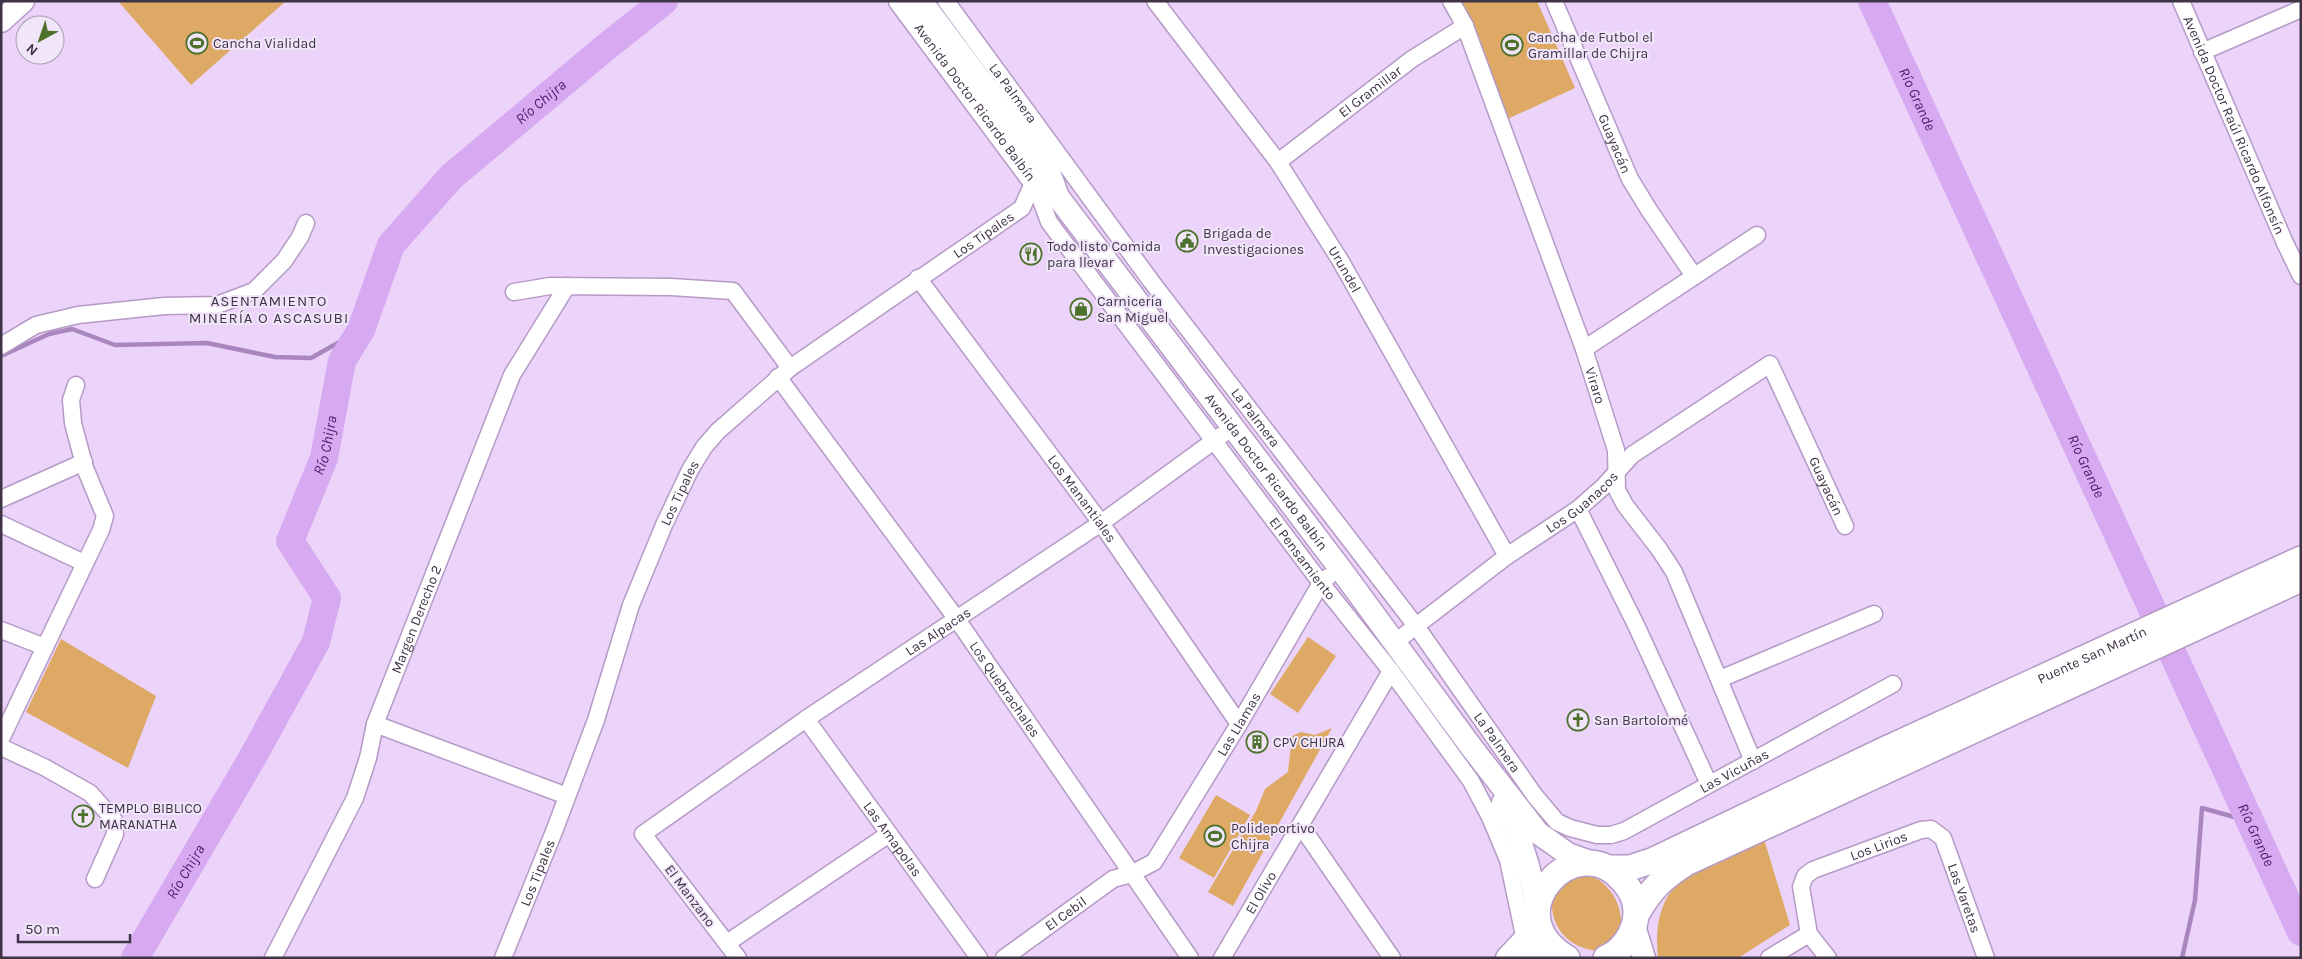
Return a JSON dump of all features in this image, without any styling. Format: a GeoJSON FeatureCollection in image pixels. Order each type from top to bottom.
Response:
{"type":"FeatureCollection","features":[{"type":"Feature","properties":{"kind":"main road"},"geometry":{"type":"LineString","coordinates":[[1,21],[23,1]]}},
{"type":"Feature","properties":{"kind":"main road","name":"Avenida Doctor Ricardo Balbín"},"geometry":{"type":"LineString","coordinates":[[908,3],[1132,296],[1223,434],[1303,522],[1339,567],[1472,748]]}},
{"type":"Feature","properties":{"kind":"main road","name":"Puente San Martín"},"geometry":{"type":"LineString","coordinates":[[1887,760],[2301,559]]}},
{"type":"Feature","properties":{"kind":"main road","name":"Puente San Martín"},"geometry":{"type":"LineString","coordinates":[[1887,760],[2301,579]]}},
{"type":"Feature","properties":{"kind":"main road"},"geometry":{"type":"LineString","coordinates":[[1472,748],[1538,833],[1568,854],[1602,866],[1620,876],[1629,887],[1634,900],[1635,920],[1644,958]]}},
{"type":"Feature","properties":{"kind":"main road"},"geometry":{"type":"LineString","coordinates":[[1472,748],[1515,826],[1532,874],[1539,943]]}},
{"type":"Feature","properties":{"kind":"main road"},"geometry":{"type":"LineString","coordinates":[[1539,943],[1541,892],[1550,879],[1563,869],[1578,864],[1630,868],[1654,860],[1887,760]]}},
{"type":"Feature","properties":{"kind":"main road"},"geometry":{"type":"LineString","coordinates":[[1606,958],[1624,945],[1644,900],[1662,879],[1686,863],[1887,760]]}},
{"type":"Feature","properties":{"kind":"main road"},"geometry":{"type":"LineString","coordinates":[[1507,958],[1539,943]]}},
{"type":"Feature","properties":{"kind":"street","name":"La Palmera"},"geometry":{"type":"LineString","coordinates":[[946,1],[1151,281],[1416,626],[1535,796],[1558,822],[1570,828]]}},
{"type":"Feature","properties":{"kind":"street","name":"Urundel"},"geometry":{"type":"LineString","coordinates":[[1154,1],[1278,162],[1340,260],[1507,556]]}},
{"type":"Feature","properties":{"kind":"street","name":"Viraro"},"geometry":{"type":"LineString","coordinates":[[1451,1],[1465,26],[1584,349],[1616,450],[1618,490],[1625,505],[1660,549],[1674,572],[1753,761]]}},
{"type":"Feature","properties":{"kind":"street","name":"Guayacán"},"geometry":{"type":"LineString","coordinates":[[1554,1],[1630,179],[1694,276]]}},
{"type":"Feature","properties":{"kind":"street","name":"Avenida Doctor Raúl Ricardo Alfonsín"},"geometry":{"type":"LineString","coordinates":[[2181,1],[2301,276]]}},
{"type":"Feature","properties":{"kind":"street"},"geometry":{"type":"LineString","coordinates":[[2202,52],[2301,8],[2298,1]]}},
{"type":"Feature","properties":{"kind":"street","name":"El Gramillar"},"geometry":{"type":"LineString","coordinates":[[1278,162],[1412,59],[1465,26]]}},
{"type":"Feature","properties":{"kind":"street","name":"Los Tipales"},"geometry":{"type":"LineString","coordinates":[[503,958],[596,720],[631,605],[664,526],[690,470],[704,447],[718,431],[784,373],[918,278],[1022,208],[1041,176]]}},
{"type":"Feature","properties":{"kind":"street","name":"El Pensamiento"},"geometry":{"type":"LineString","coordinates":[[1041,176],[1050,222],[1223,434],[1321,583],[1391,671],[1471,781],[1490,817],[1539,943]]}},
{"type":"Feature","properties":{"kind":"street"},"geometry":{"type":"LineString","coordinates":[[1,346],[36,325],[78,315],[164,306],[217,305],[254,292],[284,261],[300,237],[306,223]]}},
{"type":"Feature","properties":{"kind":"street"},"geometry":{"type":"LineString","coordinates":[[1584,349],[1757,235]]}},
{"type":"Feature","properties":{"kind":"street","name":"Los Manantiales"},"geometry":{"type":"LineString","coordinates":[[918,278],[1101,523],[1239,724]]}},
{"type":"Feature","properties":{"kind":"street"},"geometry":{"type":"LineString","coordinates":[[1132,296],[1151,281]]}},
{"type":"Feature","properties":{"kind":"street"},"geometry":{"type":"LineString","coordinates":[[514,292],[550,286],[567,286]]}},
{"type":"Feature","properties":{"kind":"street","name":"Los Quebrachales"},"geometry":{"type":"LineString","coordinates":[[567,286],[671,287],[732,291],[784,373],[956,618],[1190,958]]}},
{"type":"Feature","properties":{"kind":"street","name":"Margen Derecho 2"},"geometry":{"type":"LineString","coordinates":[[274,958],[355,798],[368,758],[375,724],[512,375],[567,286]]}},
{"type":"Feature","properties":{"kind":"street","name":"Guayacán"},"geometry":{"type":"LineString","coordinates":[[1770,364],[1844,526]]}},
{"type":"Feature","properties":{"kind":"street","name":"Los Guanacos"},"geometry":{"type":"LineString","coordinates":[[1394,642],[1507,556],[1578,509],[1617,473],[1632,455],[1770,364]]}},
{"type":"Feature","properties":{"kind":"street"},"geometry":{"type":"LineString","coordinates":[[1,739],[101,530],[104,516],[84,462],[74,423],[71,400],[76,385]]}},
{"type":"Feature","properties":{"kind":"street","name":"Las Alpacas"},"geometry":{"type":"LineString","coordinates":[[643,834],[806,718],[1101,523],[1223,434]]}},
{"type":"Feature","properties":{"kind":"street"},"geometry":{"type":"LineString","coordinates":[[1,499],[84,462]]}},
{"type":"Feature","properties":{"kind":"street"},"geometry":{"type":"LineString","coordinates":[[1303,522],[1324,506]]}},
{"type":"Feature","properties":{"kind":"street"},"geometry":{"type":"LineString","coordinates":[[1578,509],[1636,625],[1709,784]]}},
{"type":"Feature","properties":{"kind":"street"},"geometry":{"type":"LineString","coordinates":[[1,524],[84,563]]}},
{"type":"Feature","properties":{"kind":"street","name":"Las Llamas"},"geometry":{"type":"LineString","coordinates":[[1131,874],[1154,862],[1239,724],[1321,583],[1339,567]]}},
{"type":"Feature","properties":{"kind":"street"},"geometry":{"type":"LineString","coordinates":[[1720,679],[1874,614]]}},
{"type":"Feature","properties":{"kind":"street"},"geometry":{"type":"LineString","coordinates":[[1,630],[45,647]]}},
{"type":"Feature","properties":{"kind":"street","name":"El Olivo"},"geometry":{"type":"LineString","coordinates":[[1222,958],[1391,671]]}},
{"type":"Feature","properties":{"kind":"street","name":"Las Vicuñas"},"geometry":{"type":"LineString","coordinates":[[1570,828],[1597,835],[1611,835],[1624,831],[1893,684]]}},
{"type":"Feature","properties":{"kind":"street","name":"Las Amapolas"},"geometry":{"type":"LineString","coordinates":[[806,718],[979,958]]}},
{"type":"Feature","properties":{"kind":"street"},"geometry":{"type":"LineString","coordinates":[[375,724],[567,796]]}},
{"type":"Feature","properties":{"kind":"street"},"geometry":{"type":"LineString","coordinates":[[1,747],[44,767],[90,793],[114,820],[114,834],[95,880]]}},
{"type":"Feature","properties":{"kind":"street"},"geometry":{"type":"LineString","coordinates":[[1301,826],[1392,958]]}},
{"type":"Feature","properties":{"kind":"street","name":"Los Lirios"},"geometry":{"type":"LineString","coordinates":[[1809,934],[1801,887],[1805,876],[1813,870],[1921,830],[1931,829],[1943,838]]}},
{"type":"Feature","properties":{"kind":"street","name":"El Manzano"},"geometry":{"type":"LineString","coordinates":[[643,834],[738,958]]}},
{"type":"Feature","properties":{"kind":"street"},"geometry":{"type":"LineString","coordinates":[[727,943],[889,834]]}},
{"type":"Feature","properties":{"kind":"street","name":"Las Varetas"},"geometry":{"type":"LineString","coordinates":[[1943,838],[1986,958]]}},
{"type":"Feature","properties":{"kind":"street","name":"El Cebil"},"geometry":{"type":"LineString","coordinates":[[1004,958],[1100,887],[1113,879],[1131,874]]}},
{"type":"Feature","properties":{"kind":"street"},"geometry":{"type":"LineString","coordinates":[[1769,958],[1809,934],[1828,958]]}},
{"type":"Feature","properties":{"kind":"shaded area","name":"Cancha Vialidad"},"geometry":{"type":"Polygon","coordinates":[[[118,1],[286,1],[191,85],[118,1]]]}},
{"type":"Feature","properties":{"kind":"shaded area","name":"Cancha de Futbol el Gramillar de Chijra"},"geometry":{"type":"Polygon","coordinates":[[[1450,1],[1537,1],[1575,88],[1501,122],[1450,1]]]}},
{"type":"Feature","properties":{"kind":"shaded area"},"geometry":{"type":"Polygon","coordinates":[[[1308,637],[1336,656],[1298,713],[1270,694],[1308,637]]]}},
{"type":"Feature","properties":{"kind":"shaded area"},"geometry":{"type":"Polygon","coordinates":[[[61,639],[156,696],[128,768],[26,712],[61,639]]]}},
{"type":"Feature","properties":{"kind":"shaded area"},"geometry":{"type":"Polygon","coordinates":[[[1332,728],[1233,906],[1208,892],[1256,811],[1265,789],[1288,772],[1292,736],[1301,732],[1315,735],[1332,728]]]}},
{"type":"Feature","properties":{"kind":"shaded area","name":"Polideportivo Chijra"},"geometry":{"type":"Polygon","coordinates":[[[1216,795],[1250,815],[1214,878],[1179,858],[1216,795]]]}},
{"type":"Feature","properties":{"kind":"shaded area"},"geometry":{"type":"Polygon","coordinates":[[[1764,839],[1790,925],[1738,958],[1658,958],[1657,931],[1659,919],[1668,896],[1675,886],[1702,864],[1764,839]]]}},
{"type":"Feature","properties":{"kind":"shaded area"},"geometry":{"type":"Polygon","coordinates":[[[1573,875],[1591,876],[1601,881],[1613,894],[1617,902],[1621,918],[1620,935],[1600,951],[1579,946],[1570,941],[1557,926],[1552,907],[1552,895],[1573,875]]]}},
{"type":"Feature","properties":{"kind":"waterway","name":"Río Chijra"},"geometry":{"type":"LineString","coordinates":[[135,958],[251,760],[316,642],[327,598],[290,541],[324,458],[342,361],[361,330],[391,245],[451,177],[664,1]]}},
{"type":"Feature","properties":{"kind":"waterway","name":"Río Grande"},"geometry":{"type":"LineString","coordinates":[[1872,1],[2301,932]]}},
{"type":"Feature","properties":{"kind":"waterway"},"geometry":{"type":"LineString","coordinates":[[1,356],[49,334],[72,329],[115,345],[207,343],[275,357],[311,358],[361,330]]}},
{"type":"Feature","properties":{"kind":"waterway"},"geometry":{"type":"LineString","coordinates":[[2182,958],[2195,900],[2202,808],[2249,821]]}},
{"type":"Feature","properties":{"kind":"place","name":"Cancha Vialidad"},"geometry":{"type":"Point","coordinates":[197,43]}},
{"type":"Feature","properties":{"kind":"place","name":"Cancha de Futbol el Gramillar de Chijra"},"geometry":{"type":"Point","coordinates":[1512,45]}},
{"type":"Feature","properties":{"kind":"place","name":"Brigada de Investigaciones"},"geometry":{"type":"Point","coordinates":[1187,241]}},
{"type":"Feature","properties":{"kind":"place","name":"Todo listo Comida para llevar"},"geometry":{"type":"Point","coordinates":[1031,254]}},
{"type":"Feature","properties":{"kind":"place","name":"Carnicería San Miguel"},"geometry":{"type":"Point","coordinates":[1081,309]}},
{"type":"Feature","properties":{"kind":"place","name":"San Bartolomé"},"geometry":{"type":"Point","coordinates":[1578,720]}},
{"type":"Feature","properties":{"kind":"place","name":"CPV CHIJRA"},"geometry":{"type":"Point","coordinates":[1257,742]}},
{"type":"Feature","properties":{"kind":"place","name":"TEMPLO BIBLICO MARANATHA"},"geometry":{"type":"Point","coordinates":[83,816]}},
{"type":"Feature","properties":{"kind":"place","name":"Polideportivo Chijra"},"geometry":{"type":"Point","coordinates":[1215,836]}},
{"type":"Feature","properties":{"kind":"district","name":"ASENTAMIENTO MINERÍA O ASCASUBI"},"geometry":{"type":"Point","coordinates":[269,310]}}]}
